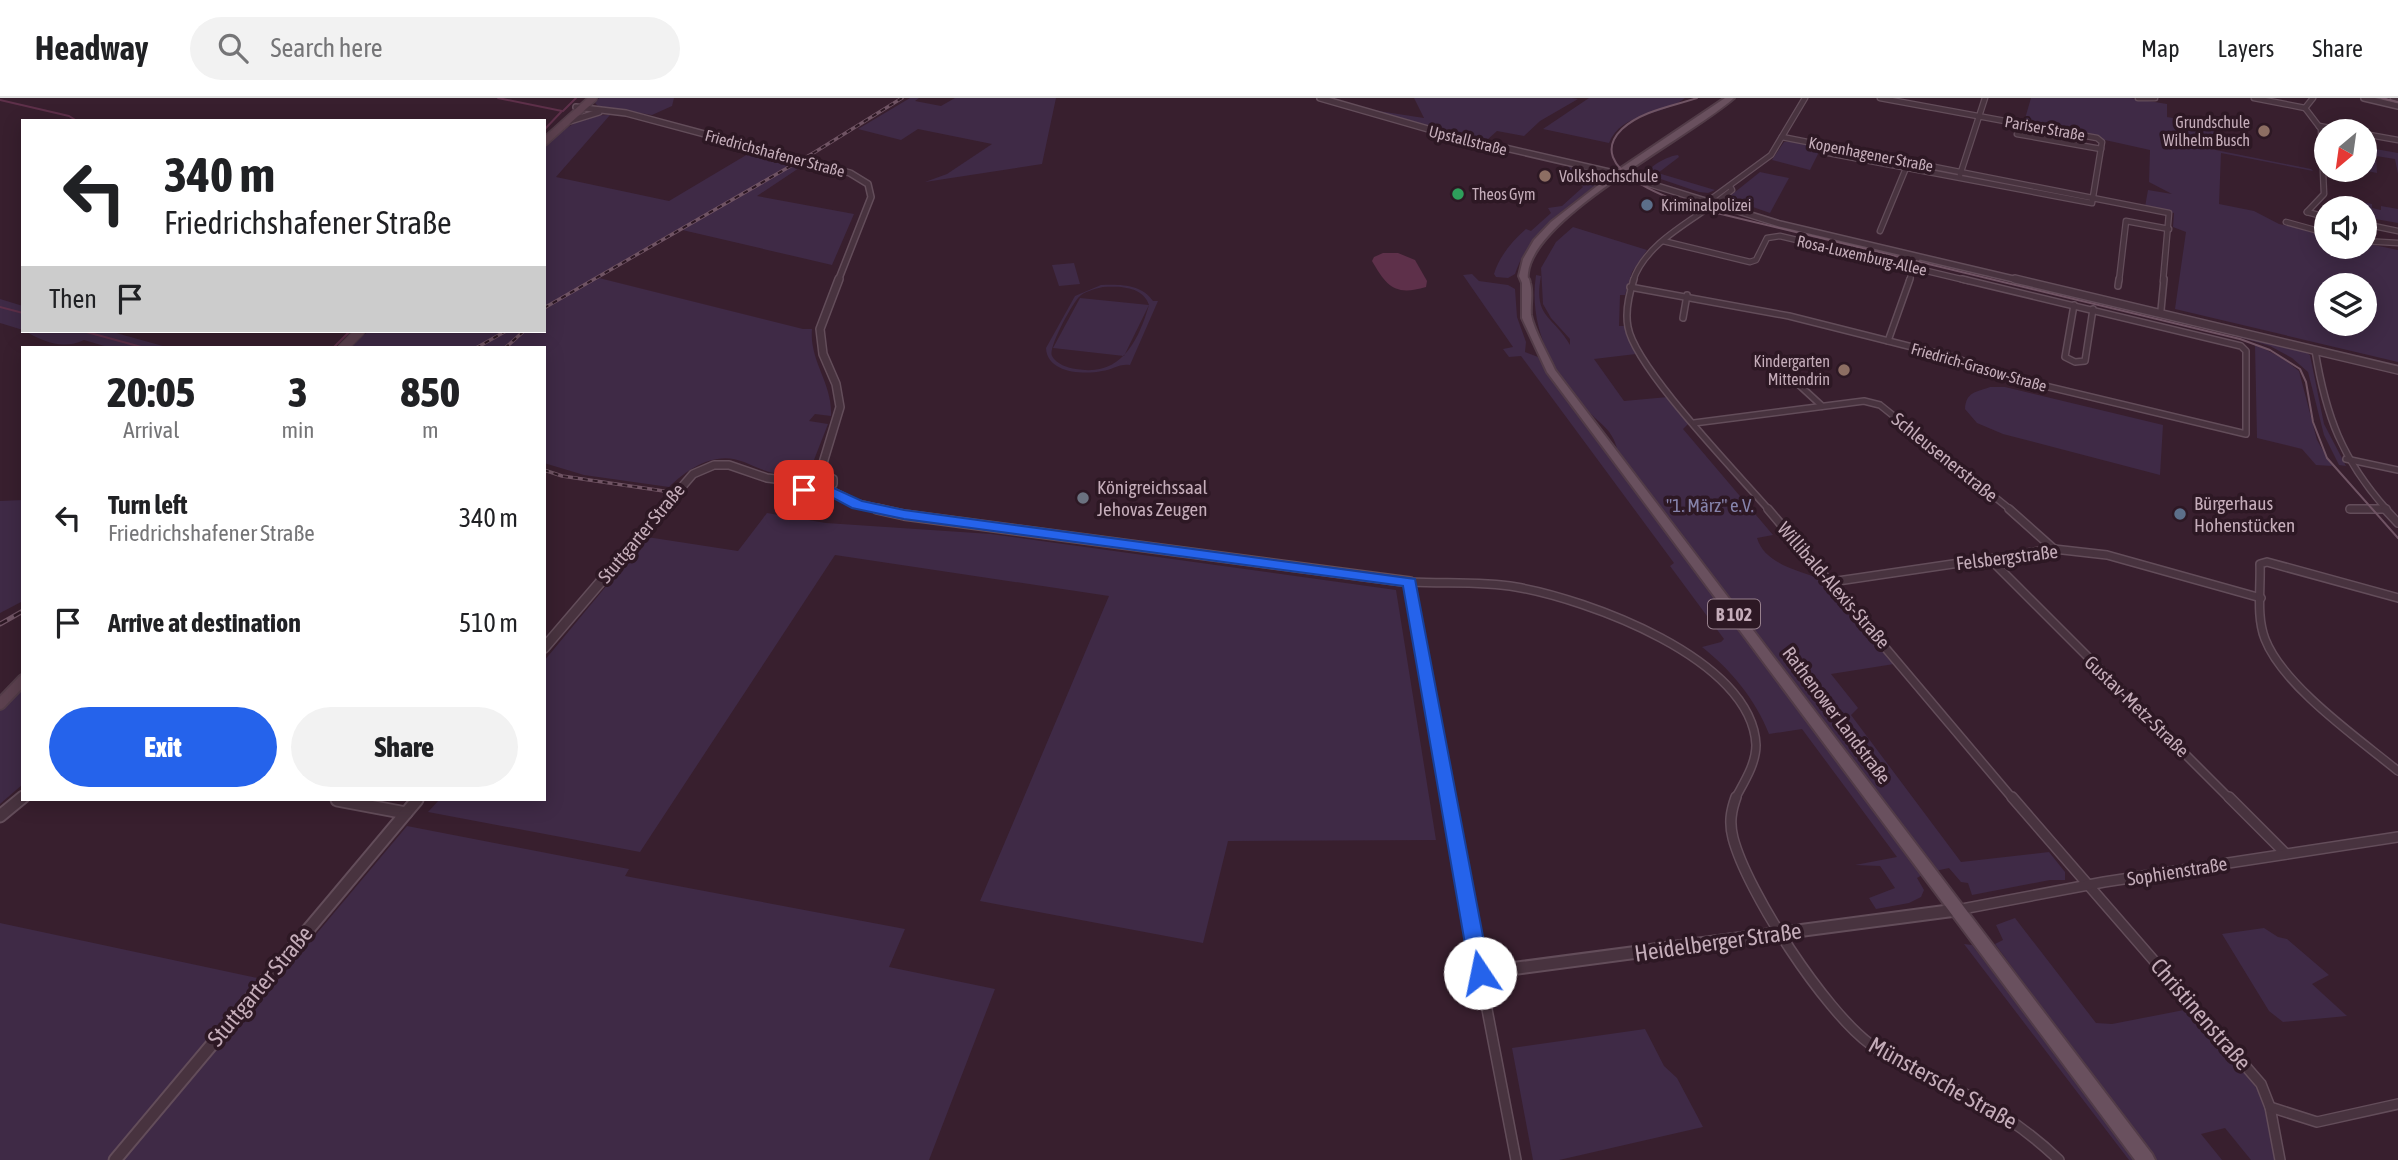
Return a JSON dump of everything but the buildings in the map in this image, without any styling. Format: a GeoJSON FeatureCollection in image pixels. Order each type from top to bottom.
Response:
{"type":"FeatureCollection","features":[{"type":"Feature","properties":{"kind":"main road"},"geometry":{"type":"LineString","coordinates":[[546,139],[570,121],[585,98]]}},
{"type":"Feature","properties":{"kind":"main road"},"geometry":{"type":"LineString","coordinates":[[546,139],[593,98]]}},
{"type":"Feature","properties":{"kind":"main road","name":"Rathenower Landstraße"},"geometry":{"type":"LineString","coordinates":[[1730,98],[1626,175],[1548,239],[1526,283],[1527,318],[1550,370],[2146,1160]]}},
{"type":"Feature","properties":{"kind":"main road","name":"Rathenower Landstraße"},"geometry":{"type":"LineString","coordinates":[[1626,175],[1741,98]]}},
{"type":"Feature","properties":{"kind":"main road"},"geometry":{"type":"LineString","coordinates":[[345,346],[358,333]]}},
{"type":"Feature","properties":{"kind":"main road"},"geometry":{"type":"LineString","coordinates":[[0,704],[21,682]]}},
{"type":"Feature","properties":{"kind":"street","name":"Upstallstraße"},"geometry":{"type":"LineString","coordinates":[[1320,98],[1464,139],[1626,175]]}},
{"type":"Feature","properties":{"kind":"street"},"geometry":{"type":"LineString","coordinates":[[1338,103],[1346,98]]}},
{"type":"Feature","properties":{"kind":"street","name":"Willibald-Alexis-Straße"},"geometry":{"type":"LineString","coordinates":[[1805,98],[1771,155],[1730,187],[1732,190],[1663,241],[1643,261],[1630,286],[1627,320],[1633,342],[1644,361],[1694,423],[2088,885]]}},
{"type":"Feature","properties":{"kind":"street","name":"Pariser Straße"},"geometry":{"type":"LineString","coordinates":[[1880,98],[2091,136],[2100,140],[2093,198]]}},
{"type":"Feature","properties":{"kind":"street"},"geometry":{"type":"LineString","coordinates":[[1961,172],[1985,98]]}},
{"type":"Feature","properties":{"kind":"street"},"geometry":{"type":"LineString","coordinates":[[2138,98],[2155,98]]}},
{"type":"Feature","properties":{"kind":"street"},"geometry":{"type":"LineString","coordinates":[[2254,98],[2305,108],[2314,120]]}},
{"type":"Feature","properties":{"kind":"street"},"geometry":{"type":"LineString","coordinates":[[2305,108],[2314,98]]}},
{"type":"Feature","properties":{"kind":"street"},"geometry":{"type":"LineString","coordinates":[[2364,98],[2398,106]]}},
{"type":"Feature","properties":{"kind":"street"},"geometry":{"type":"LineString","coordinates":[[2393,98],[2398,99]]}},
{"type":"Feature","properties":{"kind":"street","name":"Friedrichshafener Straße"},"geometry":{"type":"LineString","coordinates":[[578,109],[626,113]]}},
{"type":"Feature","properties":{"kind":"street","name":"Friedrichshafener Straße"},"geometry":{"type":"LineString","coordinates":[[578,109],[626,113],[850,173],[868,184],[871,197],[820,329],[823,354],[836,384],[841,407],[820,473]]}},
{"type":"Feature","properties":{"kind":"street","name":"Friedrichshafener Straße"},"geometry":{"type":"LineString","coordinates":[[570,121],[601,111]]}},
{"type":"Feature","properties":{"kind":"street","name":"Pariser Straße"},"geometry":{"type":"LineString","coordinates":[[2017,134],[2101,149]]}},
{"type":"Feature","properties":{"kind":"street"},"geometry":{"type":"LineString","coordinates":[[2377,136],[2398,140]]}},
{"type":"Feature","properties":{"kind":"street","name":"Kopenhagener Straße"},"geometry":{"type":"LineString","coordinates":[[1782,137],[2169,213],[2169,229]]}},
{"type":"Feature","properties":{"kind":"street","name":"Kopenhagener Straße"},"geometry":{"type":"LineString","coordinates":[[1823,152],[2087,204],[2092,203],[2093,198]]}},
{"type":"Feature","properties":{"kind":"street","name":"Kopenhagener Straße"},"geometry":{"type":"LineString","coordinates":[[1880,231],[1906,168]]}},
{"type":"Feature","properties":{"kind":"street","name":"Kopenhagener Straße"},"geometry":{"type":"LineString","coordinates":[[1958,178],[1961,172]]}},
{"type":"Feature","properties":{"kind":"street","name":"Rosa-Luxemburg-Allee"},"geometry":{"type":"LineString","coordinates":[[1626,175],[1780,224],[2398,368]]}},
{"type":"Feature","properties":{"kind":"street"},"geometry":{"type":"LineString","coordinates":[[2118,286],[2126,221],[2169,229],[2161,312]]}},
{"type":"Feature","properties":{"kind":"street"},"geometry":{"type":"LineString","coordinates":[[2286,222],[2314,230]]}},
{"type":"Feature","properties":{"kind":"street"},"geometry":{"type":"LineString","coordinates":[[2377,227],[2398,231]]}},
{"type":"Feature","properties":{"kind":"street","name":"Rosa-Luxemburg-Allee"},"geometry":{"type":"LineString","coordinates":[[1663,241],[1750,262],[1756,260],[1767,238],[1777,236],[2226,341],[2241,346],[2246,351]]}},
{"type":"Feature","properties":{"kind":"street"},"geometry":{"type":"LineString","coordinates":[[2377,242],[2398,243]]}},
{"type":"Feature","properties":{"kind":"street"},"geometry":{"type":"LineString","coordinates":[[1888,341],[1919,255]]}},
{"type":"Feature","properties":{"kind":"street","name":"Friedrich-Grasow-Straße"},"geometry":{"type":"LineString","coordinates":[[1630,286],[1751,307],[1952,357],[2016,379],[2240,434],[2246,433],[2247,430],[2246,351]]}},
{"type":"Feature","properties":{"kind":"street"},"geometry":{"type":"LineString","coordinates":[[1683,318],[1687,295]]}},
{"type":"Feature","properties":{"kind":"street"},"geometry":{"type":"LineString","coordinates":[[2074,304],[2065,357],[2075,362],[2085,361],[2093,309]]}},
{"type":"Feature","properties":{"kind":"street"},"geometry":{"type":"LineString","coordinates":[[2315,348],[2329,422],[2346,459],[2398,523]]}},
{"type":"Feature","properties":{"kind":"street"},"geometry":{"type":"LineString","coordinates":[[1802,379],[1797,383],[1822,406]]}},
{"type":"Feature","properties":{"kind":"street","name":"Schleusenerstraße"},"geometry":{"type":"LineString","coordinates":[[1694,423],[1864,401],[1880,405],[2003,503],[2053,549]]}},
{"type":"Feature","properties":{"kind":"street"},"geometry":{"type":"LineString","coordinates":[[2346,459],[2398,470]]}},
{"type":"Feature","properties":{"kind":"street","name":"Stuttgarter Straße"},"geometry":{"type":"LineString","coordinates":[[546,646],[693,474],[710,466],[728,464],[760,477],[802,482]]}},
{"type":"Feature","properties":{"kind":"street"},"geometry":{"type":"LineString","coordinates":[[820,473],[833,479],[833,484],[827,489],[807,492],[801,488],[802,482],[809,476],[820,473]]}},
{"type":"Feature","properties":{"kind":"street"},"geometry":{"type":"LineString","coordinates":[[827,489],[857,505],[895,513],[1410,582],[1516,1160]]}},
{"type":"Feature","properties":{"kind":"street"},"geometry":{"type":"LineString","coordinates":[[2350,509],[2386,509]]}},
{"type":"Feature","properties":{"kind":"street","name":"Felsbergstraße"},"geometry":{"type":"LineString","coordinates":[[1831,582],[2053,549],[2107,555],[2261,598]]}},
{"type":"Feature","properties":{"kind":"street","name":"Gustav-Metz-Straße"},"geometry":{"type":"LineString","coordinates":[[1989,558],[2286,854]]}},
{"type":"Feature","properties":{"kind":"street"},"geometry":{"type":"LineString","coordinates":[[2398,598],[2267,562],[2260,564],[2264,635],[2278,662],[2291,678],[2398,771]]}},
{"type":"Feature","properties":{"kind":"street","name":"Münstersche Straße"},"geometry":{"type":"LineString","coordinates":[[1410,582],[1497,586],[1551,596],[1661,635],[1686,648],[1708,666],[1736,698],[1755,733],[1756,756],[1732,809],[1732,839],[1745,869],[1829,1003],[1860,1037],[1898,1064],[1996,1110],[2035,1137],[2059,1160]]}},
{"type":"Feature","properties":{"kind":"street"},"geometry":{"type":"LineString","coordinates":[[0,817],[21,799]]}},
{"type":"Feature","properties":{"kind":"street"},"geometry":{"type":"LineString","coordinates":[[342,801],[406,813]]}},
{"type":"Feature","properties":{"kind":"street","name":"Stuttgarter Straße"},"geometry":{"type":"LineString","coordinates":[[114,1160],[415,801]]}},
{"type":"Feature","properties":{"kind":"street","name":"Sophienstraße"},"geometry":{"type":"LineString","coordinates":[[1956,910],[2088,885],[2398,837]]}},
{"type":"Feature","properties":{"kind":"street","name":"Christinenstraße"},"geometry":{"type":"LineString","coordinates":[[2088,885],[2261,1084],[2270,1107],[2280,1160]]}},
{"type":"Feature","properties":{"kind":"street","name":"Heidelberger Straße"},"geometry":{"type":"LineString","coordinates":[[1480,973],[1956,910]]}},
{"type":"Feature","properties":{"kind":"street"},"geometry":{"type":"LineString","coordinates":[[2270,1107],[2317,1122],[2398,1104]]}},
{"type":"Feature","properties":{"kind":"green space"},"geometry":{"type":"Polygon","coordinates":[[[599,98],[674,98],[672,106],[652,115],[598,106],[595,103],[599,98]]]}},
{"type":"Feature","properties":{"kind":"green space"},"geometry":{"type":"Polygon","coordinates":[[[910,98],[919,98],[915,101],[941,106],[955,98],[1056,98],[1042,164],[925,182],[947,174],[992,144],[918,129],[901,140],[858,129],[910,98]]]}},
{"type":"Feature","properties":{"kind":"green space"},"geometry":{"type":"Polygon","coordinates":[[[1414,98],[1578,99],[1540,121],[1524,136],[1497,131],[1487,140],[1512,147],[1506,147],[1420,126],[1372,110],[1424,118],[1414,98]]]}},
{"type":"Feature","properties":{"kind":"green space"},"geometry":{"type":"Polygon","coordinates":[[[1589,98],[1685,98],[1623,125],[1609,143],[1543,129],[1589,98]]]}},
{"type":"Feature","properties":{"kind":"green space"},"geometry":{"type":"Polygon","coordinates":[[[2031,98],[2130,98],[2167,104],[2167,117],[2215,125],[2214,139],[2178,133],[2176,142],[2311,169],[2313,171],[2221,153],[2219,204],[2254,211],[2279,224],[2314,231],[2314,259],[2377,259],[2377,246],[2398,250],[2398,362],[2175,309],[2186,232],[2173,227],[2174,213],[2145,207],[2148,190],[2172,194],[2149,182],[2150,150],[2024,122],[2031,98]]]}},
{"type":"Feature","properties":{"kind":"green space"},"geometry":{"type":"Polygon","coordinates":[[[600,115],[610,115],[556,177],[669,201],[753,151],[805,164],[757,196],[854,214],[832,265],[678,229],[595,277],[812,329],[814,352],[831,404],[831,416],[815,414],[809,421],[828,424],[812,465],[786,475],[723,458],[703,463],[685,473],[669,487],[584,475],[546,464],[546,346],[349,346],[367,333],[546,333],[546,144],[567,128],[600,115]]]}},
{"type":"Feature","properties":{"kind":"green space"},"geometry":{"type":"Polygon","coordinates":[[[1794,141],[1933,168],[1954,175],[1827,150],[1820,150],[1810,170],[1772,160],[1784,142],[1794,141]]]}},
{"type":"Feature","properties":{"kind":"green space"},"geometry":{"type":"Polygon","coordinates":[[[2377,149],[2398,153],[2398,174],[2395,159],[2377,156],[2377,149]]]}},
{"type":"Feature","properties":{"kind":"green space"},"geometry":{"type":"Polygon","coordinates":[[[1678,155],[1679,157],[1658,173],[1715,190],[1708,193],[1699,192],[1646,174],[1660,162],[1678,155]]]}},
{"type":"Feature","properties":{"kind":"green space"},"geometry":{"type":"Polygon","coordinates":[[[1569,167],[1605,178],[1541,231],[1530,244],[1515,274],[1508,278],[1496,277],[1494,274],[1499,261],[1516,239],[1526,229],[1531,231],[1551,213],[1548,208],[1562,206],[1583,187],[1567,169],[1569,167]]]}},
{"type":"Feature","properties":{"kind":"green space"},"geometry":{"type":"Polygon","coordinates":[[[1760,172],[1789,178],[1770,213],[1730,199],[1730,196],[1760,172]]]}},
{"type":"Feature","properties":{"kind":"green space"},"geometry":{"type":"Polygon","coordinates":[[[2381,206],[2398,209],[2398,223],[2377,219],[2377,209],[2381,210],[2381,206]]]}},
{"type":"Feature","properties":{"kind":"green space","name":"\"1. März\" e.V."},"geometry":{"type":"Polygon","coordinates":[[[1573,227],[1647,250],[1632,272],[1625,295],[1620,295],[1619,326],[1624,326],[1636,354],[1594,359],[1624,401],[1668,397],[1690,422],[1683,429],[1773,535],[1757,538],[1761,547],[1785,566],[1829,584],[1894,664],[1831,674],[1858,708],[1851,715],[1961,862],[2049,852],[2065,872],[2065,880],[2050,880],[1972,895],[1968,883],[1961,882],[1949,868],[1935,871],[1617,449],[1609,432],[1575,397],[1546,349],[1536,313],[1535,294],[1536,275],[1541,276],[1539,290],[1542,308],[1570,345],[1570,339],[1551,318],[1543,304],[1541,268],[1556,242],[1573,227]]]}},
{"type":"Feature","properties":{"kind":"green space"},"geometry":{"type":"Polygon","coordinates":[[[1074,263],[1080,284],[1059,286],[1052,265],[1074,263]]]}},
{"type":"Feature","properties":{"kind":"green space"},"geometry":{"type":"Polygon","coordinates":[[[1472,274],[1479,281],[1508,285],[1515,289],[1517,317],[1526,342],[1525,352],[1538,357],[1587,428],[1922,875],[1917,878],[1924,890],[1921,897],[1909,903],[1876,909],[1869,898],[1895,888],[1880,866],[1855,865],[1897,857],[1802,729],[1769,734],[1757,709],[1741,686],[1702,647],[1724,639],[1670,566],[1674,563],[1521,356],[1509,357],[1503,349],[1513,347],[1463,275],[1472,274]]]}},
{"type":"Feature","properties":{"kind":"green space"},"geometry":{"type":"Polygon","coordinates":[[[1101,285],[1115,285],[1136,288],[1153,301],[1158,301],[1130,365],[1085,373],[1067,370],[1052,363],[1046,348],[1075,296],[1101,285]],[[1103,287],[1086,292],[1078,298],[1066,318],[1057,336],[1052,356],[1066,367],[1076,369],[1105,368],[1116,362],[1133,344],[1149,305],[1142,294],[1123,287],[1103,287]]]}},
{"type":"Feature","properties":{"kind":"green space"},"geometry":{"type":"Polygon","coordinates":[[[1080,298],[1149,305],[1123,356],[1053,348],[1080,298]]]}},
{"type":"Feature","properties":{"kind":"green space"},"geometry":{"type":"Polygon","coordinates":[[[0,299],[21,305],[21,329],[0,323],[0,299]]]}},
{"type":"Feature","properties":{"kind":"green space"},"geometry":{"type":"Polygon","coordinates":[[[29,333],[116,333],[163,346],[104,346],[84,340],[61,344],[29,333]]]}},
{"type":"Feature","properties":{"kind":"green space"},"geometry":{"type":"Polygon","coordinates":[[[2229,334],[2303,350],[2310,355],[2324,424],[2346,466],[2339,465],[2324,435],[2308,372],[2292,358],[2270,346],[2229,334]]]}},
{"type":"Feature","properties":{"kind":"green space"},"geometry":{"type":"Polygon","coordinates":[[[2255,344],[2282,358],[2299,371],[2317,440],[2332,466],[2316,465],[2302,449],[2257,438],[2255,344]]]}},
{"type":"Feature","properties":{"kind":"green space"},"geometry":{"type":"Polygon","coordinates":[[[1990,387],[2005,387],[2163,425],[2160,475],[2003,434],[1977,423],[1965,409],[1967,399],[1990,387]]]}},
{"type":"Feature","properties":{"kind":"green space"},"geometry":{"type":"Polygon","coordinates":[[[21,500],[21,602],[0,613],[0,501],[21,500]]]}},
{"type":"Feature","properties":{"kind":"green space"},"geometry":{"type":"Polygon","coordinates":[[[767,513],[826,523],[991,534],[1396,590],[1436,840],[1228,841],[1203,943],[980,901],[1109,596],[835,555],[640,852],[428,812],[438,801],[546,801],[546,659],[647,537],[738,551],[767,513]]]}},
{"type":"Feature","properties":{"kind":"green space"},"geometry":{"type":"Polygon","coordinates":[[[21,690],[21,786],[0,804],[0,711],[21,690]]]}},
{"type":"Feature","properties":{"kind":"green space"},"geometry":{"type":"Polygon","coordinates":[[[407,826],[629,869],[625,876],[905,929],[889,967],[995,989],[929,1160],[0,1160],[0,923],[276,982],[407,826]]]}},
{"type":"Feature","properties":{"kind":"green space"},"geometry":{"type":"Polygon","coordinates":[[[2015,918],[2096,1023],[2112,1024],[2184,1010],[2228,1061],[2236,1062],[2262,1095],[2276,1160],[2251,1160],[2225,1128],[2201,1134],[2222,1160],[2154,1160],[1995,944],[2003,940],[1996,925],[2015,918]]]}},
{"type":"Feature","properties":{"kind":"green space"},"geometry":{"type":"Polygon","coordinates":[[[2264,928],[2287,939],[2329,975],[2312,984],[2347,1016],[2283,1022],[2269,1011],[2222,934],[2264,928]]]}},
{"type":"Feature","properties":{"kind":"green space"},"geometry":{"type":"Polygon","coordinates":[[[1964,944],[1972,945],[2137,1160],[2129,1160],[1964,944]]]}},
{"type":"Feature","properties":{"kind":"green space"},"geometry":{"type":"Polygon","coordinates":[[[1645,1029],[1664,1066],[1677,1078],[1703,1127],[1559,1160],[1533,1160],[1512,1048],[1645,1029]]]}},
{"type":"Feature","properties":{"kind":"shaded area"},"geometry":{"type":"Polygon","coordinates":[[[1383,253],[1398,253],[1415,260],[1427,281],[1426,287],[1399,290],[1393,287],[1382,277],[1372,261],[1383,253]]]}},
{"type":"Feature","properties":{"kind":"waterway"},"geometry":{"type":"LineString","coordinates":[[498,98],[562,111],[546,128]]}},
{"type":"Feature","properties":{"kind":"waterway"},"geometry":{"type":"LineString","coordinates":[[563,111],[576,98]]}},
{"type":"Feature","properties":{"kind":"waterway"},"geometry":{"type":"LineString","coordinates":[[0,100],[74,119]]}},
{"type":"Feature","properties":{"kind":"waterway"},"geometry":{"type":"LineString","coordinates":[[0,307],[21,312]]}},
{"type":"Feature","properties":{"kind":"waterway"},"geometry":{"type":"LineString","coordinates":[[90,333],[138,346]]}},
{"type":"Feature","properties":{"kind":"waterway"},"geometry":{"type":"LineString","coordinates":[[335,346],[348,333]]}},
{"type":"Feature","properties":{"kind":"tram line"},"geometry":{"type":"LineString","coordinates":[[1697,98],[1648,113],[1622,129],[1612,144],[1613,157],[1621,170],[1652,190],[1700,209],[2240,339],[2270,350],[2300,369],[2306,382],[2313,422],[2327,458],[2398,538]]}},
{"type":"Feature","properties":{"kind":"tram line"},"geometry":{"type":"LineString","coordinates":[[2382,98],[2398,102]]}},
{"type":"Feature","properties":{"kind":"railway"},"geometry":{"type":"LineString","coordinates":[[546,307],[815,152],[902,98]]}},
{"type":"Feature","properties":{"kind":"railway"},"geometry":{"type":"LineString","coordinates":[[480,346],[502,333]]}},
{"type":"Feature","properties":{"kind":"railway"},"geometry":{"type":"LineString","coordinates":[[507,346],[522,333]]}},
{"type":"Feature","properties":{"kind":"railway"},"geometry":{"type":"LineString","coordinates":[[546,471],[562,476],[684,494]]}},
{"type":"Feature","properties":{"kind":"railway"},"geometry":{"type":"LineString","coordinates":[[0,624],[21,612]]}},
{"type":"Feature","properties":{"kind":"place","name":"Grundschule Wilhelm Busch"},"geometry":{"type":"Point","coordinates":[2264,131]}},
{"type":"Feature","properties":{"kind":"place","name":"Volkshochschule"},"geometry":{"type":"Point","coordinates":[1545,176]}},
{"type":"Feature","properties":{"kind":"place","name":"Theos Gym"},"geometry":{"type":"Point","coordinates":[1458,194]}},
{"type":"Feature","properties":{"kind":"place","name":"Kriminalpolizei"},"geometry":{"type":"Point","coordinates":[1647,205]}},
{"type":"Feature","properties":{"kind":"place","name":"Kindergarten Mittendrin"},"geometry":{"type":"Point","coordinates":[1844,370]}},
{"type":"Feature","properties":{"kind":"place","name":"Königreichssaal Jehovas Zeugen"},"geometry":{"type":"Point","coordinates":[1083,498]}},
{"type":"Feature","properties":{"kind":"place","name":"Bürgerhaus Hohenstücken"},"geometry":{"type":"Point","coordinates":[2180,514]}},
{"type":"Feature","properties":{"kind":"route"},"geometry":{"type":"LineString","coordinates":[[804,490],[817,492],[827,489],[857,505],[904,515],[1410,582],[1480,973]]}}]}
